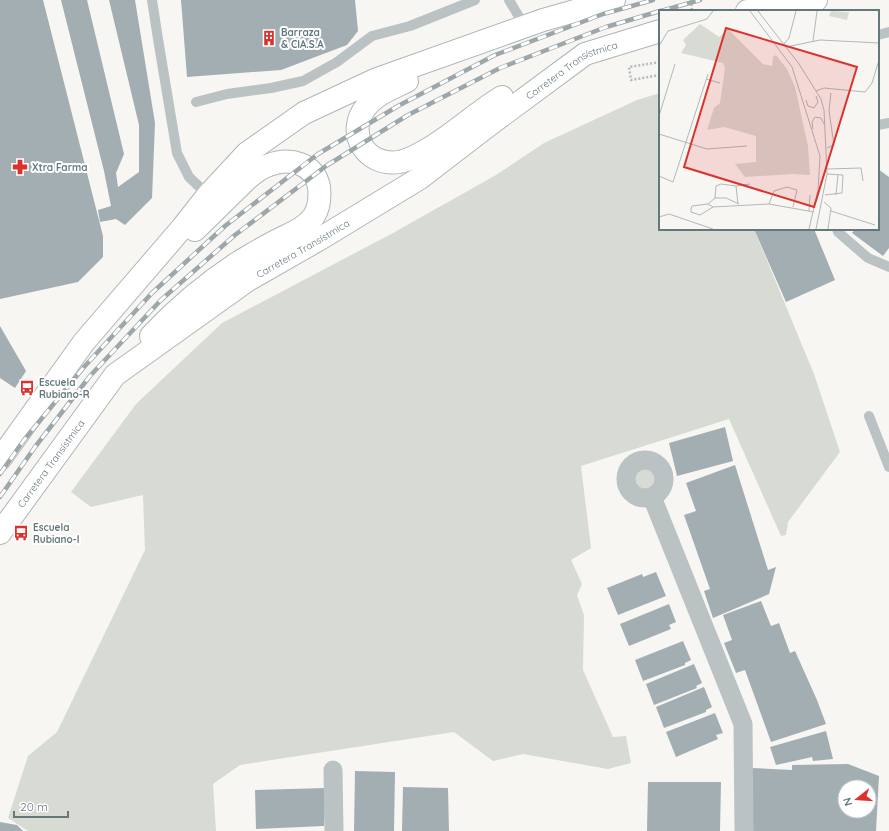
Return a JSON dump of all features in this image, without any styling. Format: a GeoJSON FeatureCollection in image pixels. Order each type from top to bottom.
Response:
{"type":"FeatureCollection","features":[{"type":"Feature","properties":{"kind":"main road"},"geometry":{"type":"LineString","coordinates":[[3,448],[84,342],[182,228],[208,195],[247,153],[304,113],[377,79],[544,20],[614,0]]}},
{"type":"Feature","properties":{"kind":"main road"},"geometry":{"type":"LineString","coordinates":[[753,10],[816,0]]}},
{"type":"Feature","properties":{"kind":"main road","name":"Carretera Transístmica"},"geometry":{"type":"LineString","coordinates":[[0,533],[115,374],[248,280],[318,240],[420,178],[585,54],[659,31]]}},
{"type":"Feature","properties":{"kind":"main road"},"geometry":{"type":"LineString","coordinates":[[504,34],[392,88],[372,100],[361,114],[358,123],[360,142],[372,158],[389,163],[408,160],[442,141],[500,98],[585,54]]}},
{"type":"Feature","properties":{"kind":"main road"},"geometry":{"type":"LineString","coordinates":[[115,374],[158,328],[207,285],[239,262],[300,229],[314,216],[319,200],[318,181],[313,172],[306,166],[289,162],[269,164],[256,171],[118,302]]}},
{"type":"Feature","properties":{"kind":"street"},"geometry":{"type":"LineString","coordinates":[[652,497],[743,724],[744,831]]}},
{"type":"Feature","properties":{"kind":"street"},"geometry":{"type":"LineString","coordinates":[[333,770],[334,831]]}},
{"type":"Feature","properties":{"kind":"lane"},"geometry":{"type":"LineString","coordinates":[[152,0],[177,153],[189,177],[208,195]]}},
{"type":"Feature","properties":{"kind":"lane"},"geometry":{"type":"LineString","coordinates":[[196,102],[227,94],[271,88],[303,81],[337,62],[372,36],[410,26],[475,0]]}},
{"type":"Feature","properties":{"kind":"lane"},"geometry":{"type":"LineString","coordinates":[[509,0],[524,27]]}},
{"type":"Feature","properties":{"kind":"lane"},"geometry":{"type":"LineString","coordinates":[[879,35],[889,32]]}},
{"type":"Feature","properties":{"kind":"lane"},"geometry":{"type":"LineString","coordinates":[[879,125],[889,123]]}},
{"type":"Feature","properties":{"kind":"lane"},"geometry":{"type":"LineString","coordinates":[[837,230],[868,258],[889,267]]}},
{"type":"Feature","properties":{"kind":"lane"},"geometry":{"type":"LineString","coordinates":[[869,416],[889,467]]}},
{"type":"Feature","properties":{"kind":"path"},"geometry":{"type":"LineString","coordinates":[[691,0],[692,10]]}},
{"type":"Feature","properties":{"kind":"path"},"geometry":{"type":"LineString","coordinates":[[659,62],[628,66],[631,80],[659,75]]}},
{"type":"Feature","properties":{"kind":"shaded area"},"geometry":{"type":"Polygon","coordinates":[[[659,93],[659,230],[754,230],[814,374],[840,452],[788,522],[786,535],[781,536],[729,419],[581,466],[591,548],[571,560],[582,584],[577,595],[584,615],[583,670],[613,737],[626,736],[631,763],[608,769],[523,754],[493,761],[454,732],[240,765],[213,784],[216,831],[28,831],[8,818],[28,756],[57,732],[145,550],[143,495],[91,507],[71,492],[136,404],[222,323],[393,233],[496,175],[544,143],[637,100],[659,93]]]}},
{"type":"Feature","properties":{"kind":"shaded area"},"geometry":{"type":"Polygon","coordinates":[[[644,464],[654,468],[658,478],[654,488],[644,492],[634,488],[630,478],[634,468],[644,464]]]}},
{"type":"Feature","properties":{"kind":"building"},"geometry":{"type":"Polygon","coordinates":[[[0,0],[43,0],[103,236],[103,257],[78,282],[0,299],[0,0]]]}},
{"type":"Feature","properties":{"kind":"building"},"geometry":{"type":"Polygon","coordinates":[[[61,0],[87,0],[124,154],[116,173],[118,187],[139,172],[139,125],[109,0],[135,0],[155,123],[152,198],[125,225],[116,219],[100,222],[98,210],[111,206],[104,171],[61,0]]]}},
{"type":"Feature","properties":{"kind":"building","name":"Barraza & CIA.S.A"},"geometry":{"type":"Polygon","coordinates":[[[181,0],[355,0],[358,31],[347,45],[281,70],[187,77],[181,0]]]}},
{"type":"Feature","properties":{"kind":"building"},"geometry":{"type":"Polygon","coordinates":[[[879,170],[889,177],[889,248],[883,256],[852,233],[854,230],[879,230],[879,170]]]}},
{"type":"Feature","properties":{"kind":"building"},"geometry":{"type":"Polygon","coordinates":[[[754,230],[814,230],[835,280],[786,302],[754,230]]]}},
{"type":"Feature","properties":{"kind":"building"},"geometry":{"type":"Polygon","coordinates":[[[0,326],[26,371],[15,388],[0,378],[0,326]]]}},
{"type":"Feature","properties":{"kind":"building"},"geometry":{"type":"Polygon","coordinates":[[[725,427],[733,461],[677,476],[669,443],[725,427]]]}},
{"type":"Feature","properties":{"kind":"building"},"geometry":{"type":"Polygon","coordinates":[[[735,465],[768,570],[776,567],[769,594],[713,618],[704,591],[710,589],[684,515],[696,511],[686,483],[735,465]]]}},
{"type":"Feature","properties":{"kind":"building"},"geometry":{"type":"Polygon","coordinates":[[[656,572],[666,596],[618,615],[607,588],[642,574],[643,577],[656,572]]]}},
{"type":"Feature","properties":{"kind":"building"},"geometry":{"type":"Polygon","coordinates":[[[761,601],[771,626],[779,623],[790,653],[795,651],[826,724],[771,742],[745,670],[736,673],[724,643],[732,640],[723,615],[761,601]]]}},
{"type":"Feature","properties":{"kind":"building"},"geometry":{"type":"Polygon","coordinates":[[[669,604],[676,622],[669,625],[671,629],[629,646],[620,624],[669,604]]]}},
{"type":"Feature","properties":{"kind":"building"},"geometry":{"type":"Polygon","coordinates":[[[683,641],[691,660],[685,663],[685,665],[643,681],[635,660],[683,641]]]}},
{"type":"Feature","properties":{"kind":"building"},"geometry":{"type":"Polygon","coordinates":[[[694,664],[702,683],[696,686],[697,688],[654,705],[646,684],[694,664]]]}},
{"type":"Feature","properties":{"kind":"building"},"geometry":{"type":"Polygon","coordinates":[[[704,687],[712,707],[706,710],[706,712],[664,728],[656,707],[704,687]]]}},
{"type":"Feature","properties":{"kind":"building"},"geometry":{"type":"Polygon","coordinates":[[[715,713],[723,733],[716,735],[718,739],[676,757],[666,732],[715,713]]]}},
{"type":"Feature","properties":{"kind":"building"},"geometry":{"type":"Polygon","coordinates":[[[826,731],[833,759],[813,761],[812,757],[776,765],[770,747],[826,731]]]}},
{"type":"Feature","properties":{"kind":"building"},"geometry":{"type":"Polygon","coordinates":[[[848,764],[879,776],[877,813],[877,779],[837,779],[837,819],[877,819],[876,831],[749,831],[752,768],[792,770],[792,765],[848,764]]]}},
{"type":"Feature","properties":{"kind":"building"},"geometry":{"type":"Polygon","coordinates":[[[355,771],[395,772],[394,831],[354,831],[355,771]]]}},
{"type":"Feature","properties":{"kind":"building"},"geometry":{"type":"Polygon","coordinates":[[[648,782],[721,782],[720,831],[647,831],[648,782]]]}},
{"type":"Feature","properties":{"kind":"building"},"geometry":{"type":"Polygon","coordinates":[[[403,787],[448,788],[449,831],[402,831],[403,787]]]}},
{"type":"Feature","properties":{"kind":"building"},"geometry":{"type":"Polygon","coordinates":[[[326,788],[324,826],[256,829],[255,790],[326,788]]]}},
{"type":"Feature","properties":{"kind":"building"},"geometry":{"type":"Polygon","coordinates":[[[0,822],[17,825],[23,831],[0,831],[0,822]]]}},
{"type":"Feature","properties":{"kind":"railway"},"geometry":{"type":"LineString","coordinates":[[0,474],[24,440],[84,367],[152,293],[225,226],[318,154],[398,106],[495,55],[603,14],[653,0]]}},
{"type":"Feature","properties":{"kind":"railway"},"geometry":{"type":"LineString","coordinates":[[665,10],[700,0]]}},
{"type":"Feature","properties":{"kind":"railway"},"geometry":{"type":"LineString","coordinates":[[0,497],[35,447],[90,376],[161,300],[235,235],[326,166],[408,115],[500,68],[606,27],[659,11]]}},
{"type":"Feature","properties":{"kind":"place","name":"Barraza & CIA.S.A"},"geometry":{"type":"Point","coordinates":[269,38]}},
{"type":"Feature","properties":{"kind":"place","name":"Xtra Farma"},"geometry":{"type":"Point","coordinates":[20,167]}},
{"type":"Feature","properties":{"kind":"place","name":"Escuela Rubiano-R"},"geometry":{"type":"Point","coordinates":[27,388]}},
{"type":"Feature","properties":{"kind":"place","name":"Escuela Rubiano-I"},"geometry":{"type":"Point","coordinates":[21,533]}}]}
